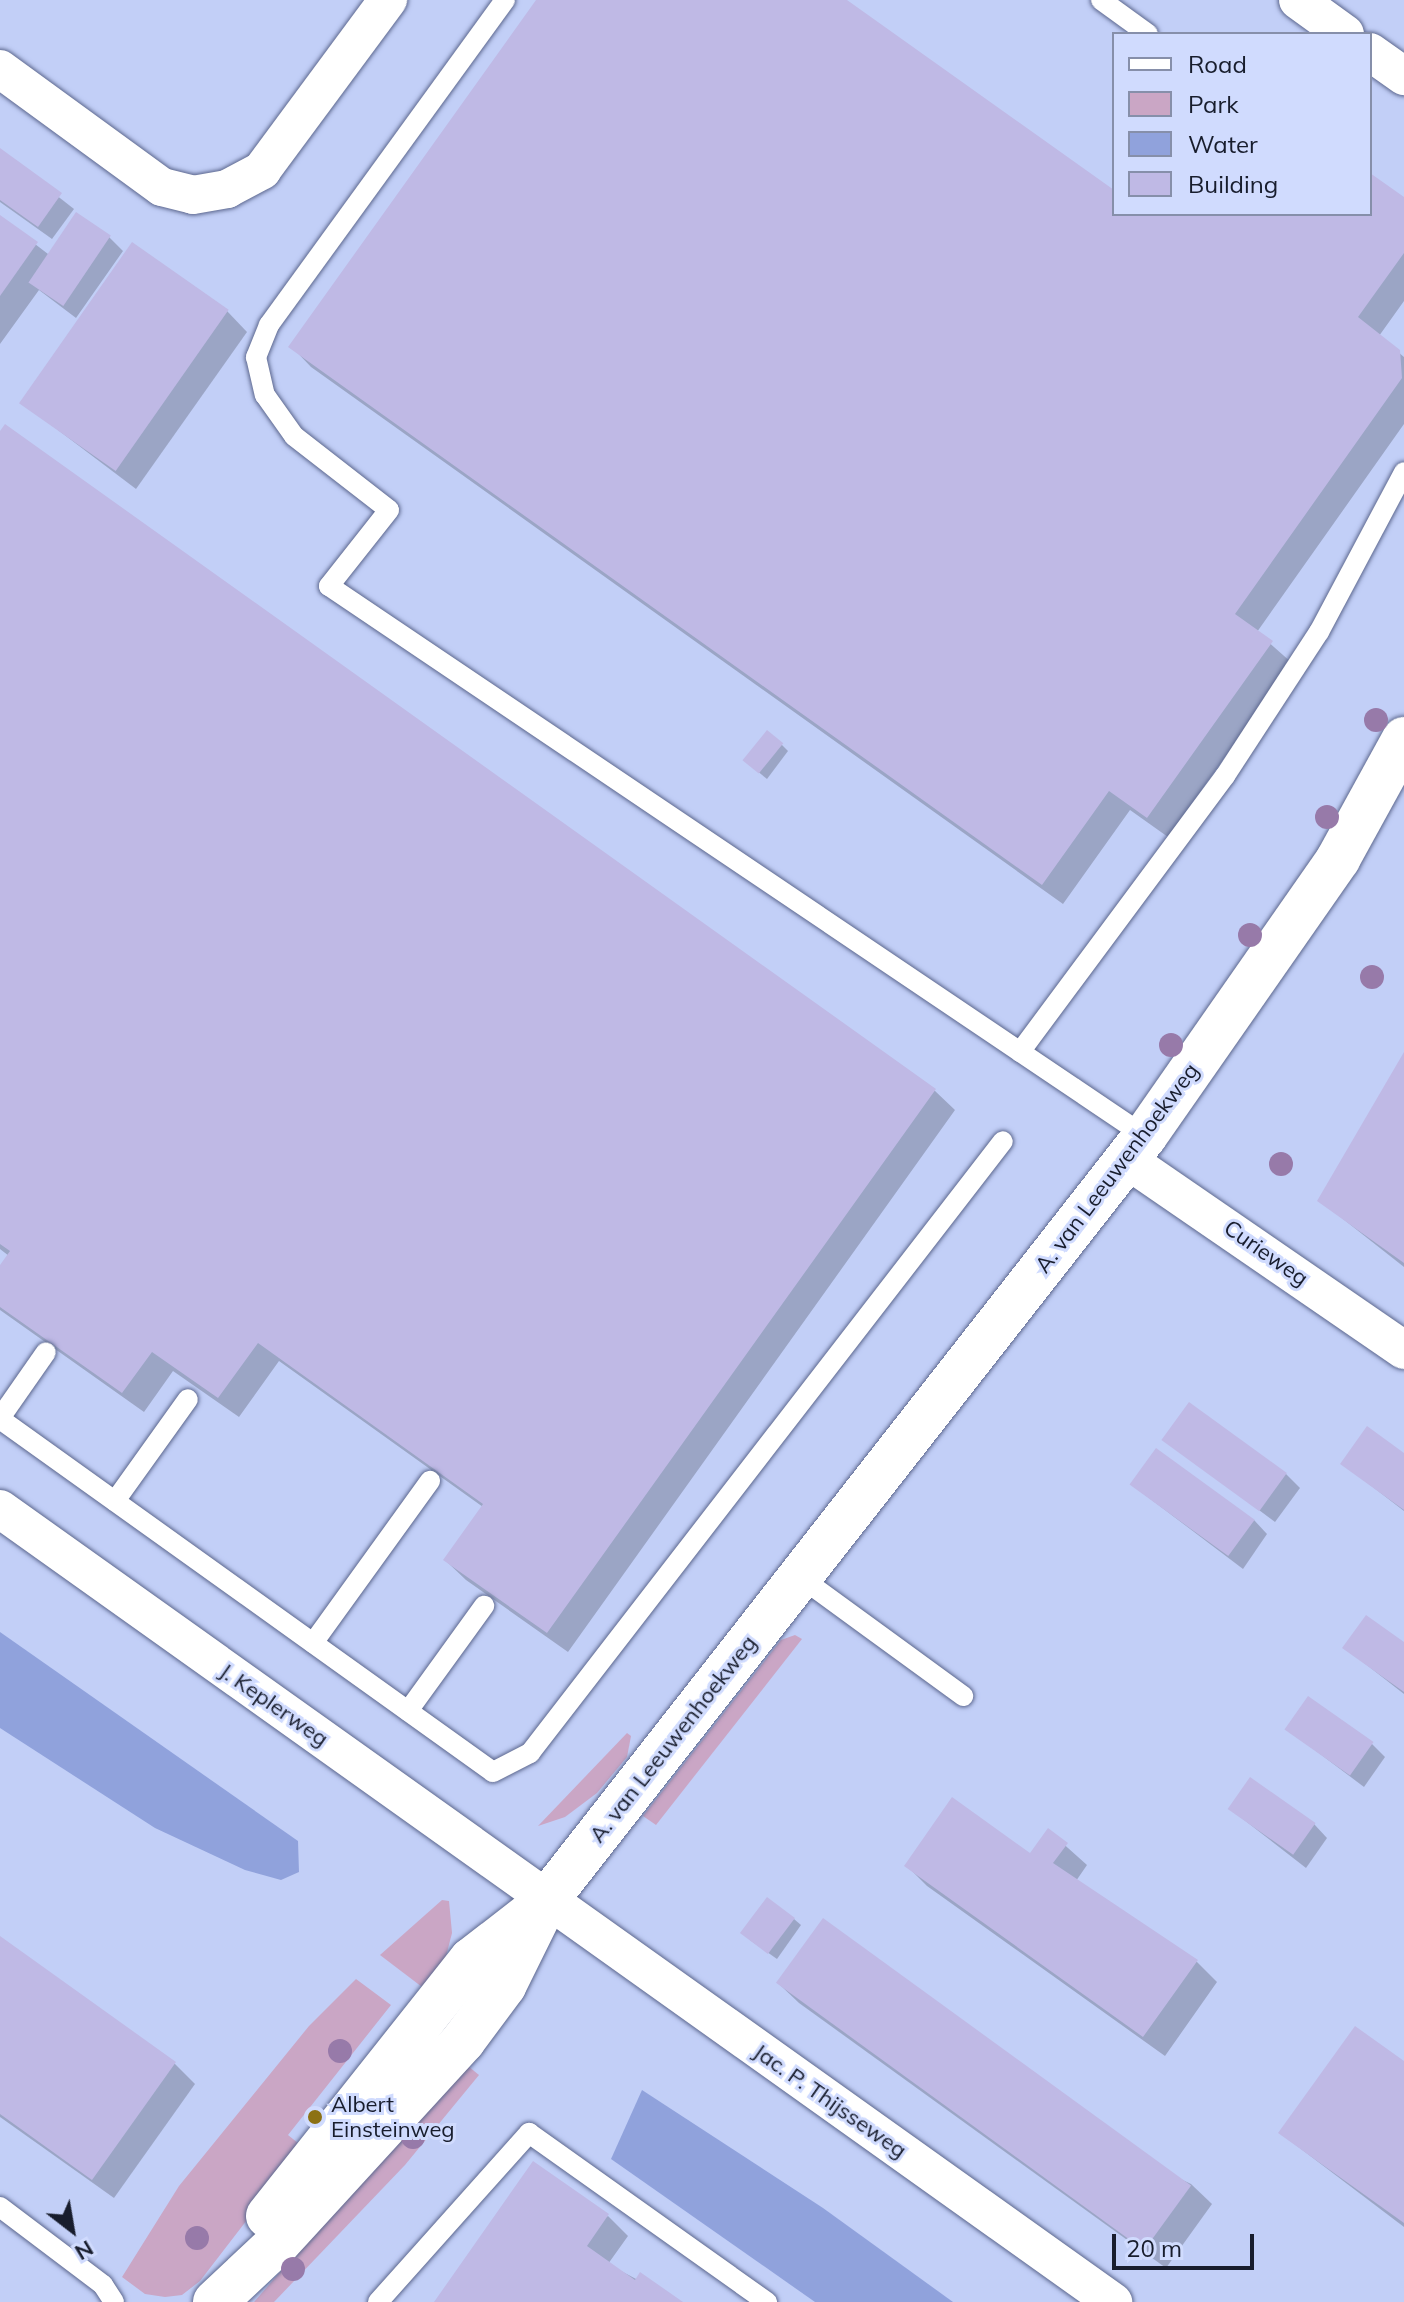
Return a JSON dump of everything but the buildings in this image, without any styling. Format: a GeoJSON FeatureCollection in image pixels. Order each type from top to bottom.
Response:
{"type":"FeatureCollection","features":[{"type":"Feature","properties":{"kind":"street"},"geometry":{"type":"LineString","coordinates":[[0,69],[162,187],[193,195],[227,189],[262,170],[388,0]]}},
{"type":"Feature","properties":{"kind":"street"},"geometry":{"type":"LineString","coordinates":[[1298,0],[1342,32]]}},
{"type":"Feature","properties":{"kind":"street"},"geometry":{"type":"LineString","coordinates":[[1372,53],[1404,76]]}},
{"type":"Feature","properties":{"kind":"street","name":"A. van Leeuwenhoekweg"},"geometry":{"type":"LineString","coordinates":[[213,2302],[279,2242],[463,2041],[504,1986],[546,1901],[1136,1148],[1338,859],[1404,739]]}},
{"type":"Feature","properties":{"kind":"street","name":"Curieweg"},"geometry":{"type":"LineString","coordinates":[[1136,1148],[1404,1350]]}},
{"type":"Feature","properties":{"kind":"street","name":"J. Keplerweg"},"geometry":{"type":"LineString","coordinates":[[0,1509],[546,1901]]}},
{"type":"Feature","properties":{"kind":"street","name":"Jac. P. Thijsseweg"},"geometry":{"type":"LineString","coordinates":[[546,1901],[1113,2302]]}},
{"type":"Feature","properties":{"kind":"lane"},"geometry":{"type":"LineString","coordinates":[[505,0],[269,325],[256,357],[265,395],[294,436],[389,510],[329,586],[1020,1052],[1136,1148]]}},
{"type":"Feature","properties":{"kind":"lane"},"geometry":{"type":"LineString","coordinates":[[1101,0],[1145,32]]}},
{"type":"Feature","properties":{"kind":"lane"},"geometry":{"type":"LineString","coordinates":[[1020,1052],[1225,776],[1319,632],[1404,472]]}},
{"type":"Feature","properties":{"kind":"lane"},"geometry":{"type":"LineString","coordinates":[[46,1352],[0,1418],[493,1772],[530,1753],[1003,1141]]}},
{"type":"Feature","properties":{"kind":"lane"},"geometry":{"type":"LineString","coordinates":[[115,1501],[188,1399]]}},
{"type":"Feature","properties":{"kind":"lane"},"geometry":{"type":"LineString","coordinates":[[313,1643],[430,1481]]}},
{"type":"Feature","properties":{"kind":"lane"},"geometry":{"type":"LineString","coordinates":[[800,1577],[963,1696]]}},
{"type":"Feature","properties":{"kind":"lane"},"geometry":{"type":"LineString","coordinates":[[408,1711],[484,1606]]}},
{"type":"Feature","properties":{"kind":"lane"},"geometry":{"type":"LineString","coordinates":[[378,2302],[529,2133],[767,2302]]}},
{"type":"Feature","properties":{"kind":"lane"},"geometry":{"type":"LineString","coordinates":[[0,2207],[103,2285],[114,2302]]}},
{"type":"Feature","properties":{"kind":"shaded area"},"geometry":{"type":"Polygon","coordinates":[[[0,0],[1404,0],[1404,2302],[0,2302],[0,0]]]}},
{"type":"Feature","properties":{"kind":"green space"},"geometry":{"type":"Polygon","coordinates":[[[795,1635],[802,1639],[656,1825],[643,1816],[781,1640],[795,1635]]]}},
{"type":"Feature","properties":{"kind":"green space"},"geometry":{"type":"Polygon","coordinates":[[[627,1733],[631,1736],[627,1757],[597,1793],[565,1817],[538,1826],[627,1733]]]}},
{"type":"Feature","properties":{"kind":"green space"},"geometry":{"type":"Polygon","coordinates":[[[442,1900],[449,1901],[452,1933],[443,1968],[426,1990],[380,1955],[442,1900]]]}},
{"type":"Feature","properties":{"kind":"green space"},"geometry":{"type":"Polygon","coordinates":[[[356,1979],[391,2005],[288,2135],[303,2147],[200,2281],[182,2295],[165,2297],[145,2294],[122,2277],[179,2186],[309,2026],[356,1979]]]}},
{"type":"Feature","properties":{"kind":"green space"},"geometry":{"type":"Polygon","coordinates":[[[463,2062],[479,2075],[405,2165],[274,2302],[254,2302],[463,2062]]]}},
{"type":"Feature","properties":{"kind":"water"},"geometry":{"type":"Polygon","coordinates":[[[0,1632],[298,1841],[299,1872],[281,1880],[245,1870],[155,1828],[0,1728],[0,1632]]]}},
{"type":"Feature","properties":{"kind":"water"},"geometry":{"type":"Polygon","coordinates":[[[642,2090],[823,2208],[953,2302],[815,2302],[611,2159],[642,2090]]]}},
{"type":"Feature","properties":{"kind":"place","name":"Albert Einsteinweg"},"geometry":{"type":"Point","coordinates":[315,2117]}}]}
